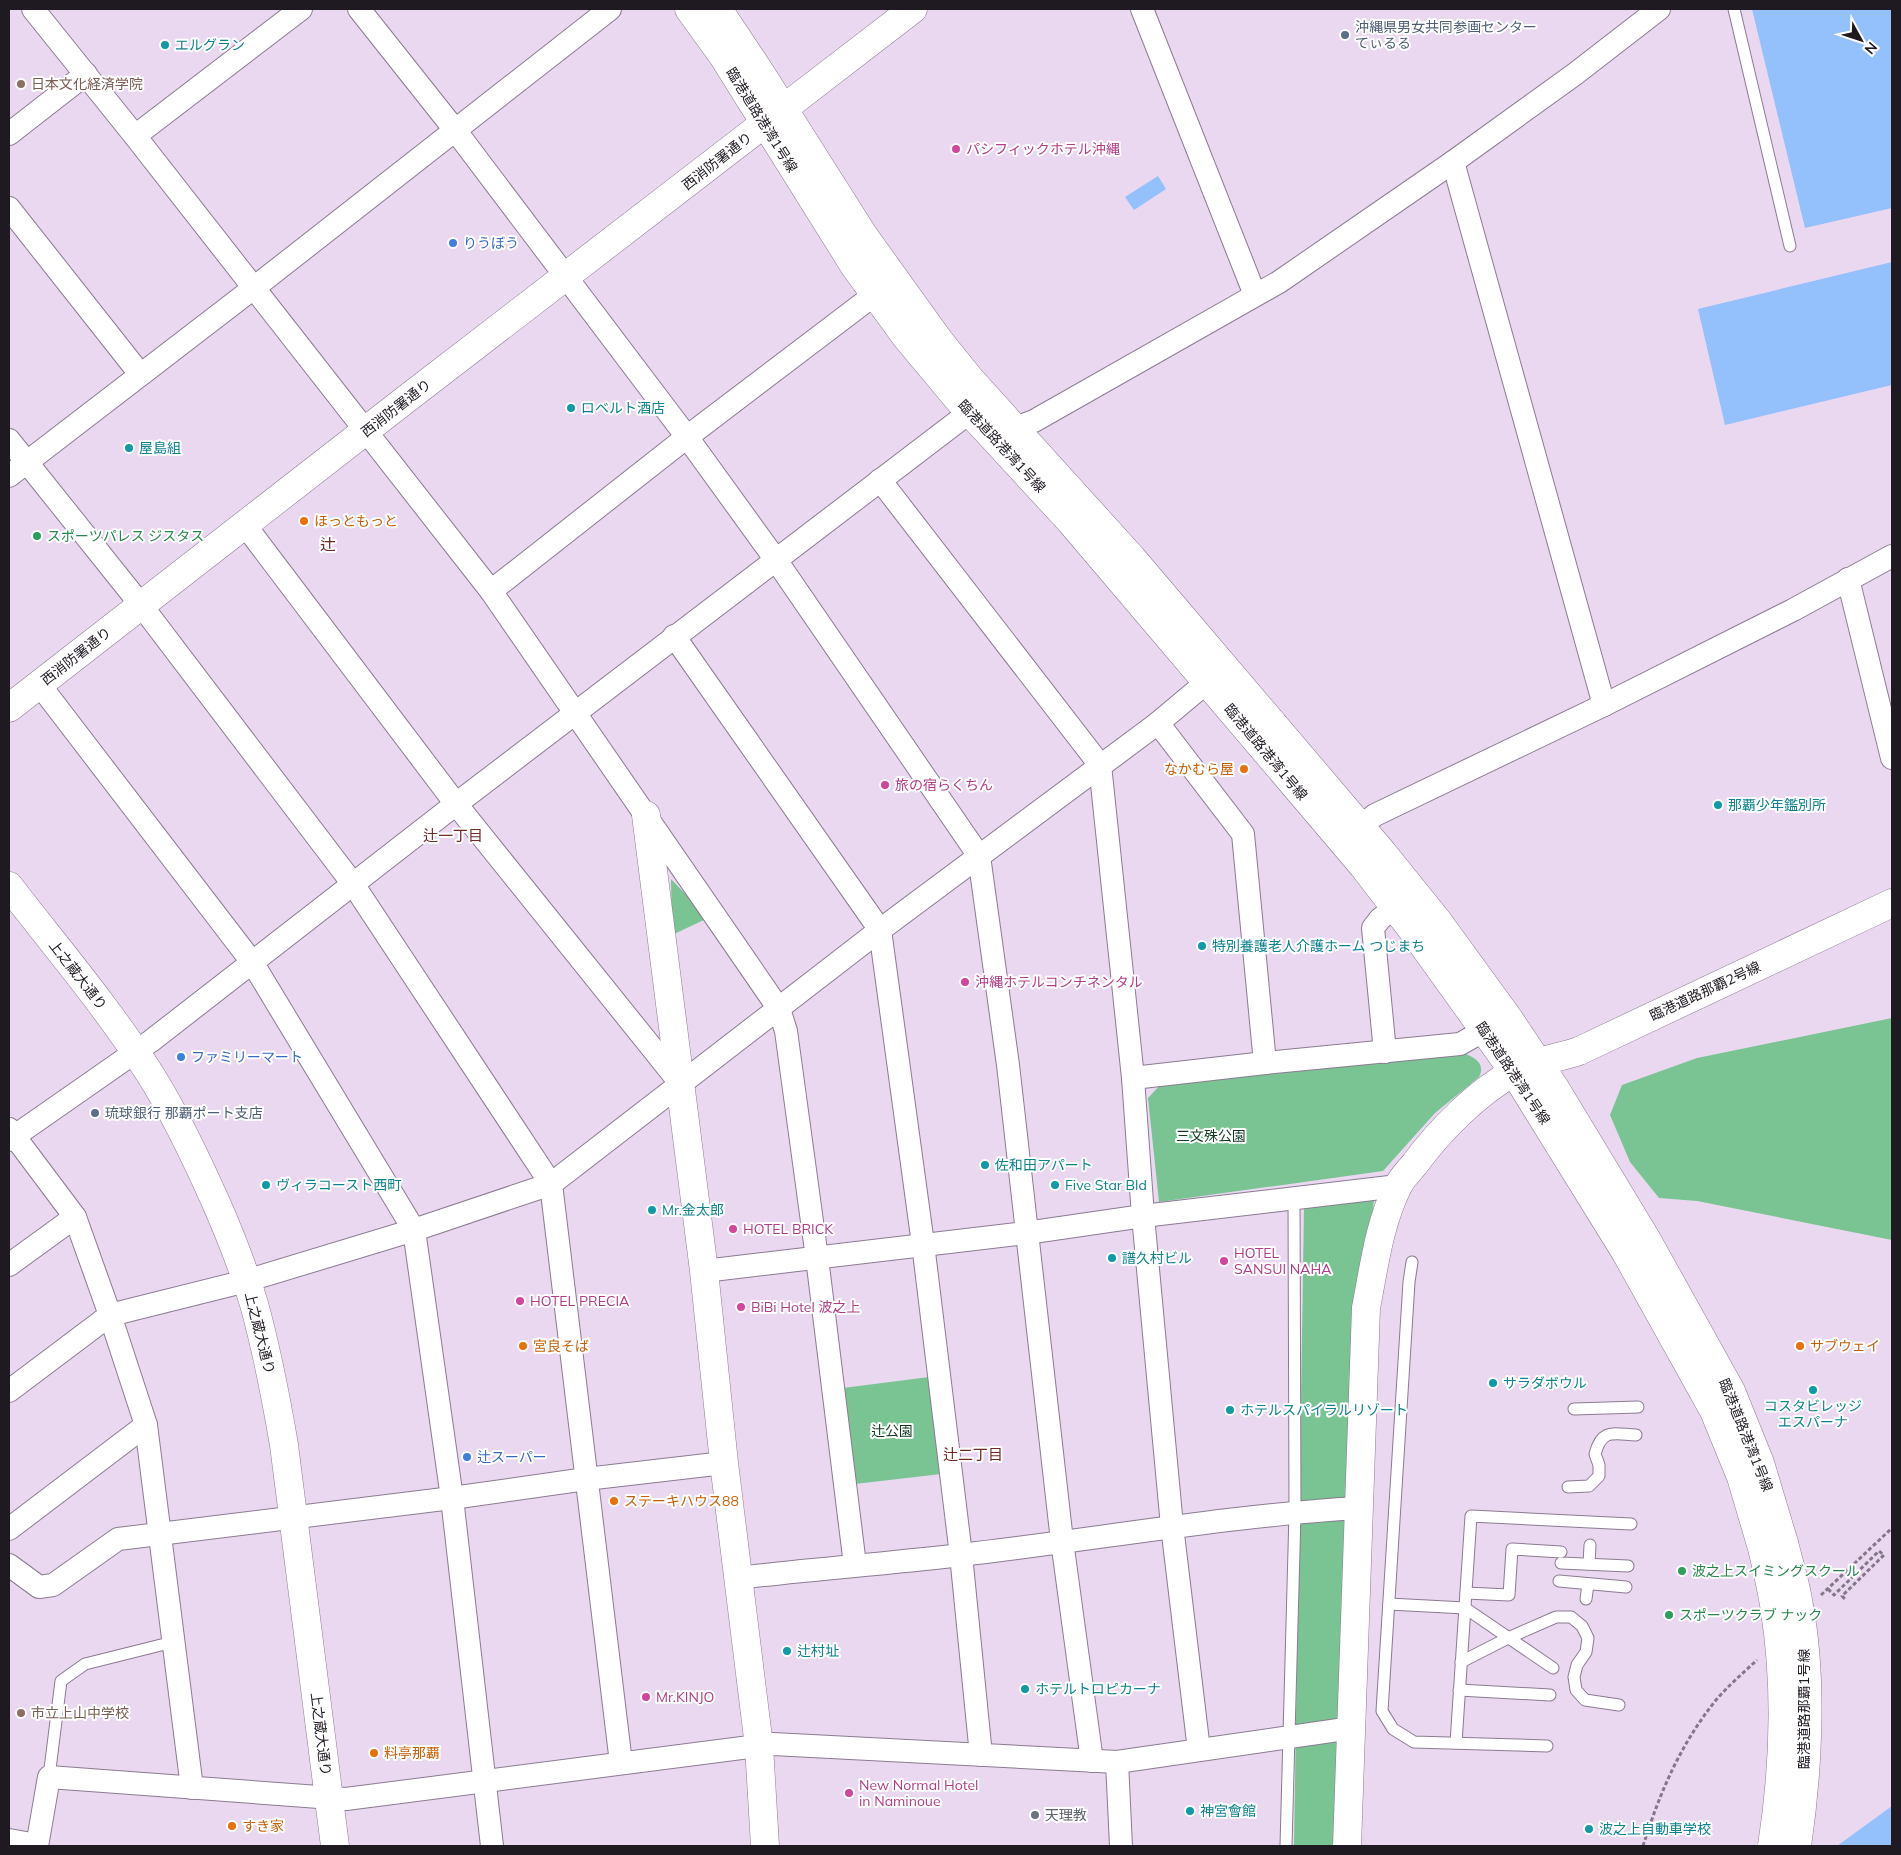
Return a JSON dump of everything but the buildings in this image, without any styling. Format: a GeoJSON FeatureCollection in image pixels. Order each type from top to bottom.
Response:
{"type":"FeatureCollection","features":[{"type":"Feature","properties":{"kind":"street"},"geometry":{"type":"LineString","coordinates":[[33,9],[254,287],[491,591],[779,1009],[786,1031],[817,1258],[855,1566]]}},
{"type":"Feature","properties":{"kind":"street"},"geometry":{"type":"LineString","coordinates":[[135,136],[301,9]]}},
{"type":"Feature","properties":{"kind":"street"},"geometry":{"type":"LineString","coordinates":[[359,9],[454,130],[687,437],[776,560],[979,856],[1008,1065],[1062,1541],[1092,1761]]}},
{"type":"Feature","properties":{"kind":"street"},"geometry":{"type":"LineString","coordinates":[[9,476],[610,9]]}},
{"type":"Feature","properties":{"kind":"street","name":"臨港道路港湾1号線"},"geometry":{"type":"LineString","coordinates":[[689,9],[722,56],[774,116],[834,192],[910,303],[972,380],[1138,565],[1350,834],[1395,907],[1485,1030],[1526,1067]]}},
{"type":"Feature","properties":{"kind":"street","name":"臨港道路港湾1号線"},"geometry":{"type":"LineString","coordinates":[[718,9],[834,234],[874,295],[934,371],[1070,521],[1207,682],[1350,834],[1437,920],[1526,1067],[1626,1253],[1714,1410],[1741,1477],[1773,1545]]}},
{"type":"Feature","properties":{"kind":"street","name":"西消防署通り"},"geometry":{"type":"LineString","coordinates":[[9,708],[366,430],[914,9]]}},
{"type":"Feature","properties":{"kind":"street"},"geometry":{"type":"LineString","coordinates":[[1142,9],[1255,295]]}},
{"type":"Feature","properties":{"kind":"street"},"geometry":{"type":"LineString","coordinates":[[192,1788],[146,1424],[75,1218],[10,1135],[136,1052],[674,636],[970,412],[1015,428],[1034,421],[1279,282],[1453,162],[1575,74],[1658,9]]}},
{"type":"Feature","properties":{"kind":"street"},"geometry":{"type":"LineString","coordinates":[[9,134],[86,74]]}},
{"type":"Feature","properties":{"kind":"street"},"geometry":{"type":"LineString","coordinates":[[1453,162],[1604,705]]}},
{"type":"Feature","properties":{"kind":"street"},"geometry":{"type":"LineString","coordinates":[[9,208],[140,374]]}},
{"type":"Feature","properties":{"kind":"street"},"geometry":{"type":"LineString","coordinates":[[491,591],[687,437],[874,295]]}},
{"type":"Feature","properties":{"kind":"street"},"geometry":{"type":"LineString","coordinates":[[9,440],[141,605],[353,884],[551,1184],[621,1763]]}},
{"type":"Feature","properties":{"kind":"street"},"geometry":{"type":"LineString","coordinates":[[880,480],[1100,766],[1133,1078],[1143,1216],[1172,1526],[1199,1750]]}},
{"type":"Feature","properties":{"kind":"street"},"geometry":{"type":"LineString","coordinates":[[245,525],[456,804],[681,1084]]}},
{"type":"Feature","properties":{"kind":"street"},"geometry":{"type":"LineString","coordinates":[[1350,834],[1389,808],[1604,705],[1793,610],[1892,556]]}},
{"type":"Feature","properties":{"kind":"street"},"geometry":{"type":"LineString","coordinates":[[1848,579],[1892,758]]}},
{"type":"Feature","properties":{"kind":"street"},"geometry":{"type":"LineString","coordinates":[[674,636],[880,930],[923,1244],[961,1555],[981,1755]]}},
{"type":"Feature","properties":{"kind":"street"},"geometry":{"type":"LineString","coordinates":[[9,1391],[110,1315],[246,1280],[414,1230],[551,1184],[880,930],[1158,723],[1207,682]]}},
{"type":"Feature","properties":{"kind":"street"},"geometry":{"type":"LineString","coordinates":[[39,684],[252,962],[414,1230],[452,1498],[492,1846]]}},
{"type":"Feature","properties":{"kind":"street"},"geometry":{"type":"LineString","coordinates":[[1158,723],[1243,834],[1265,1063]]}},
{"type":"Feature","properties":{"kind":"street"},"geometry":{"type":"LineString","coordinates":[[646,815],[704,1271],[724,1463],[759,1746],[766,1846]]}},
{"type":"Feature","properties":{"kind":"street","name":"上之蔵大通り"},"geometry":{"type":"LineString","coordinates":[[9,886],[136,1052],[162,1094],[200,1168],[228,1231],[246,1280],[263,1340],[274,1391],[293,1517],[335,1846]]}},
{"type":"Feature","properties":{"kind":"street","name":"臨港道路那覇2号線"},"geometry":{"type":"LineString","coordinates":[[1347,1846],[1366,1308],[1379,1236],[1398,1186],[1428,1146],[1459,1114],[1494,1085],[1526,1067],[1579,1051],[1892,903]]}},
{"type":"Feature","properties":{"kind":"street"},"geometry":{"type":"LineString","coordinates":[[1385,1052],[1373,928],[1380,919],[1395,907]]}},
{"type":"Feature","properties":{"kind":"street"},"geometry":{"type":"LineString","coordinates":[[1133,1078],[1460,1044],[1485,1030]]}},
{"type":"Feature","properties":{"kind":"street"},"geometry":{"type":"LineString","coordinates":[[704,1271],[1398,1186]]}},
{"type":"Feature","properties":{"kind":"street"},"geometry":{"type":"LineString","coordinates":[[9,1265],[75,1218]]}},
{"type":"Feature","properties":{"kind":"street"},"geometry":{"type":"LineString","coordinates":[[9,1529],[146,1424]]}},
{"type":"Feature","properties":{"kind":"street"},"geometry":{"type":"LineString","coordinates":[[9,1565],[39,1587],[53,1585],[118,1539],[724,1463]]}},
{"type":"Feature","properties":{"kind":"street"},"geometry":{"type":"LineString","coordinates":[[738,1578],[961,1555],[1172,1526],[1358,1508]]}},
{"type":"Feature","properties":{"kind":"street","name":"臨港道路那覇1号線"},"geometry":{"type":"LineString","coordinates":[[1772,1846],[1782,1755],[1784,1714],[1775,1609],[1773,1545]]}},
{"type":"Feature","properties":{"kind":"street","name":"臨港道路那覇1号線"},"geometry":{"type":"LineString","coordinates":[[1773,1545],[1800,1606],[1806,1679],[1806,1753],[1797,1846]]}},
{"type":"Feature","properties":{"kind":"street"},"geometry":{"type":"LineString","coordinates":[[9,1840],[37,1846],[49,1777],[346,1799],[773,1744],[1117,1762],[1352,1728]]}},
{"type":"Feature","properties":{"kind":"street"},"geometry":{"type":"LineString","coordinates":[[1117,1762],[1121,1846]]}},
{"type":"Feature","properties":{"kind":"lane"},"geometry":{"type":"LineString","coordinates":[[1734,9],[1790,246]]}},
{"type":"Feature","properties":{"kind":"lane"},"geometry":{"type":"LineString","coordinates":[[1286,1846],[1295,1513],[1294,1198]]}},
{"type":"Feature","properties":{"kind":"lane"},"geometry":{"type":"LineString","coordinates":[[1412,1262],[1409,1282],[1382,1711],[1393,1729],[1414,1742],[1547,1746]]}},
{"type":"Feature","properties":{"kind":"lane"},"geometry":{"type":"LineString","coordinates":[[1574,1409],[1638,1407]]}},
{"type":"Feature","properties":{"kind":"lane"},"geometry":{"type":"LineString","coordinates":[[1568,1487],[1589,1486],[1599,1476],[1599,1465],[1595,1454],[1598,1441],[1608,1434],[1636,1435]]}},
{"type":"Feature","properties":{"kind":"lane"},"geometry":{"type":"LineString","coordinates":[[1456,1743],[1471,1516],[1630,1524]]}},
{"type":"Feature","properties":{"kind":"lane"},"geometry":{"type":"LineString","coordinates":[[1589,1564],[1590,1546]]}},
{"type":"Feature","properties":{"kind":"lane"},"geometry":{"type":"LineString","coordinates":[[1466,1592],[1509,1595],[1512,1549],[1561,1557],[1589,1564],[1628,1566]]}},
{"type":"Feature","properties":{"kind":"lane"},"geometry":{"type":"LineString","coordinates":[[1558,1581],[1626,1587]]}},
{"type":"Feature","properties":{"kind":"lane"},"geometry":{"type":"LineString","coordinates":[[1586,1600],[1588,1584]]}},
{"type":"Feature","properties":{"kind":"lane"},"geometry":{"type":"LineString","coordinates":[[1389,1604],[1465,1608],[1553,1668]]}},
{"type":"Feature","properties":{"kind":"lane"},"geometry":{"type":"LineString","coordinates":[[1461,1662],[1508,1638],[1556,1617],[1571,1617],[1582,1626],[1588,1638],[1586,1652],[1577,1665],[1574,1677],[1576,1690],[1585,1700],[1619,1705]]}},
{"type":"Feature","properties":{"kind":"lane"},"geometry":{"type":"LineString","coordinates":[[49,1777],[60,1681],[85,1664],[173,1642]]}},
{"type":"Feature","properties":{"kind":"lane"},"geometry":{"type":"LineString","coordinates":[[1459,1690],[1550,1695]]}},
{"type":"Feature","properties":{"kind":"path"},"geometry":{"type":"LineString","coordinates":[[1815,1602],[1892,1528]]}},
{"type":"Feature","properties":{"kind":"path"},"geometry":{"type":"LineString","coordinates":[[1828,1589],[1834,1595],[1879,1551],[1884,1555],[1842,1596],[1845,1599]]}},
{"type":"Feature","properties":{"kind":"path"},"geometry":{"type":"LineString","coordinates":[[1643,1846],[1660,1795],[1683,1748],[1716,1699],[1763,1654]]}},
{"type":"Feature","properties":{"kind":"green space"},"geometry":{"type":"Polygon","coordinates":[[[671,879],[708,918],[672,935],[671,879]]]}},
{"type":"Feature","properties":{"kind":"green space"},"geometry":{"type":"Polygon","coordinates":[[[1892,1018],[1892,1240],[1697,1201],[1659,1198],[1630,1162],[1610,1115],[1622,1085],[1697,1058],[1892,1018]]]}},
{"type":"Feature","properties":{"kind":"green space","name":"三文殊公園"},"geometry":{"type":"Polygon","coordinates":[[[1459,1052],[1473,1057],[1479,1063],[1481,1072],[1479,1077],[1435,1113],[1383,1171],[1159,1202],[1148,1098],[1165,1080],[1459,1052]]]}},
{"type":"Feature","properties":{"kind":"green space"},"geometry":{"type":"Polygon","coordinates":[[[1374,1199],[1357,1384],[1336,1846],[1294,1846],[1304,1207],[1374,1199]]]}},
{"type":"Feature","properties":{"kind":"green space","name":"辻公園"},"geometry":{"type":"Polygon","coordinates":[[[929,1377],[941,1474],[855,1484],[843,1388],[929,1377]]]}},
{"type":"Feature","properties":{"kind":"water"},"geometry":{"type":"Polygon","coordinates":[[[1752,9],[1892,9],[1892,208],[1805,228],[1752,9]]]}},
{"type":"Feature","properties":{"kind":"water"},"geometry":{"type":"Polygon","coordinates":[[[1158,176],[1166,189],[1134,210],[1125,197],[1158,176]]]}},
{"type":"Feature","properties":{"kind":"water"},"geometry":{"type":"Polygon","coordinates":[[[1892,262],[1892,385],[1725,425],[1698,309],[1892,262]]]}},
{"type":"Feature","properties":{"kind":"water"},"geometry":{"type":"Polygon","coordinates":[[[1892,1806],[1892,1846],[1837,1846],[1892,1806]]]}},
{"type":"Feature","properties":{"kind":"place","name":"沖縄県男女共同参画センター てぃるる"},"geometry":{"type":"Point","coordinates":[1345,35]}},
{"type":"Feature","properties":{"kind":"place","name":"エルグラン"},"geometry":{"type":"Point","coordinates":[165,45]}},
{"type":"Feature","properties":{"kind":"place","name":"日本文化経済学院"},"geometry":{"type":"Point","coordinates":[21,84]}},
{"type":"Feature","properties":{"kind":"place","name":"パシフィックホテル沖縄"},"geometry":{"type":"Point","coordinates":[956,149]}},
{"type":"Feature","properties":{"kind":"place","name":"りうぼう"},"geometry":{"type":"Point","coordinates":[453,243]}},
{"type":"Feature","properties":{"kind":"place","name":"ロベルト酒店"},"geometry":{"type":"Point","coordinates":[571,408]}},
{"type":"Feature","properties":{"kind":"place","name":"屋島組"},"geometry":{"type":"Point","coordinates":[129,448]}},
{"type":"Feature","properties":{"kind":"place","name":"ほっともっと"},"geometry":{"type":"Point","coordinates":[304,521]}},
{"type":"Feature","properties":{"kind":"place","name":"スポーツパレス ジスタス"},"geometry":{"type":"Point","coordinates":[37,536]}},
{"type":"Feature","properties":{"kind":"place","name":"なかむら屋"},"geometry":{"type":"Point","coordinates":[1244,769]}},
{"type":"Feature","properties":{"kind":"place","name":"旅の宿らくちん"},"geometry":{"type":"Point","coordinates":[885,785]}},
{"type":"Feature","properties":{"kind":"place","name":"那覇少年鑑別所"},"geometry":{"type":"Point","coordinates":[1718,805]}},
{"type":"Feature","properties":{"kind":"place","name":"特別養護老人介護ホーム つじまち"},"geometry":{"type":"Point","coordinates":[1202,946]}},
{"type":"Feature","properties":{"kind":"place","name":"沖縄ホテルコンチネンタル"},"geometry":{"type":"Point","coordinates":[965,982]}},
{"type":"Feature","properties":{"kind":"place","name":"ファミリーマート"},"geometry":{"type":"Point","coordinates":[181,1057]}},
{"type":"Feature","properties":{"kind":"place","name":"琉球銀行 那覇ポート支店"},"geometry":{"type":"Point","coordinates":[95,1113]}},
{"type":"Feature","properties":{"kind":"place","name":"佐和田アパート"},"geometry":{"type":"Point","coordinates":[985,1165]}},
{"type":"Feature","properties":{"kind":"place","name":"ヴィラコースト西町"},"geometry":{"type":"Point","coordinates":[266,1185]}},
{"type":"Feature","properties":{"kind":"place","name":"Five Star Bld"},"geometry":{"type":"Point","coordinates":[1055,1185]}},
{"type":"Feature","properties":{"kind":"place","name":"Mr.金太郎"},"geometry":{"type":"Point","coordinates":[652,1210]}},
{"type":"Feature","properties":{"kind":"place","name":"HOTEL BRICK"},"geometry":{"type":"Point","coordinates":[733,1229]}},
{"type":"Feature","properties":{"kind":"place","name":"譜久村ビル"},"geometry":{"type":"Point","coordinates":[1112,1258]}},
{"type":"Feature","properties":{"kind":"place","name":"HOTEL SANSUI NAHA"},"geometry":{"type":"Point","coordinates":[1224,1261]}},
{"type":"Feature","properties":{"kind":"place","name":"HOTEL PRECIA"},"geometry":{"type":"Point","coordinates":[520,1301]}},
{"type":"Feature","properties":{"kind":"place","name":"BiBi Hotel 波之上"},"geometry":{"type":"Point","coordinates":[741,1307]}},
{"type":"Feature","properties":{"kind":"place","name":"宮良そば"},"geometry":{"type":"Point","coordinates":[523,1346]}},
{"type":"Feature","properties":{"kind":"place","name":"サブウェイ"},"geometry":{"type":"Point","coordinates":[1800,1346]}},
{"type":"Feature","properties":{"kind":"place","name":"サラダボウル"},"geometry":{"type":"Point","coordinates":[1493,1383]}},
{"type":"Feature","properties":{"kind":"place","name":"コスタビレッジ エスパーナ"},"geometry":{"type":"Point","coordinates":[1813,1390]}},
{"type":"Feature","properties":{"kind":"place","name":"ホテルスパイラルリゾート"},"geometry":{"type":"Point","coordinates":[1230,1410]}},
{"type":"Feature","properties":{"kind":"place","name":"辻スーパー"},"geometry":{"type":"Point","coordinates":[467,1457]}},
{"type":"Feature","properties":{"kind":"place","name":"ステーキハウス88"},"geometry":{"type":"Point","coordinates":[614,1501]}},
{"type":"Feature","properties":{"kind":"place","name":"波之上スイミングスクール"},"geometry":{"type":"Point","coordinates":[1682,1571]}},
{"type":"Feature","properties":{"kind":"place","name":"スポーツクラブ ナック"},"geometry":{"type":"Point","coordinates":[1669,1615]}},
{"type":"Feature","properties":{"kind":"place","name":"辻村址"},"geometry":{"type":"Point","coordinates":[787,1651]}},
{"type":"Feature","properties":{"kind":"place","name":"ホテルトロピカーナ"},"geometry":{"type":"Point","coordinates":[1025,1689]}},
{"type":"Feature","properties":{"kind":"place","name":"Mr.KINJO"},"geometry":{"type":"Point","coordinates":[646,1697]}},
{"type":"Feature","properties":{"kind":"place","name":"市立上山中学校"},"geometry":{"type":"Point","coordinates":[21,1713]}},
{"type":"Feature","properties":{"kind":"place","name":"料亭那覇"},"geometry":{"type":"Point","coordinates":[374,1753]}},
{"type":"Feature","properties":{"kind":"place","name":"New Normal Hotel in Naminoue"},"geometry":{"type":"Point","coordinates":[849,1793]}},
{"type":"Feature","properties":{"kind":"place","name":"神宮會館"},"geometry":{"type":"Point","coordinates":[1190,1811]}},
{"type":"Feature","properties":{"kind":"place","name":"天理教"},"geometry":{"type":"Point","coordinates":[1035,1815]}},
{"type":"Feature","properties":{"kind":"place","name":"すき家"},"geometry":{"type":"Point","coordinates":[232,1826]}},
{"type":"Feature","properties":{"kind":"place","name":"波之上自動車学校"},"geometry":{"type":"Point","coordinates":[1589,1829]}},
{"type":"Feature","properties":{"kind":"district","name":"辻"},"geometry":{"type":"Point","coordinates":[328,544]}},
{"type":"Feature","properties":{"kind":"district","name":"辻一丁目"},"geometry":{"type":"Point","coordinates":[453,835]}},
{"type":"Feature","properties":{"kind":"district","name":"辻二丁目"},"geometry":{"type":"Point","coordinates":[973,1454]}}]}
